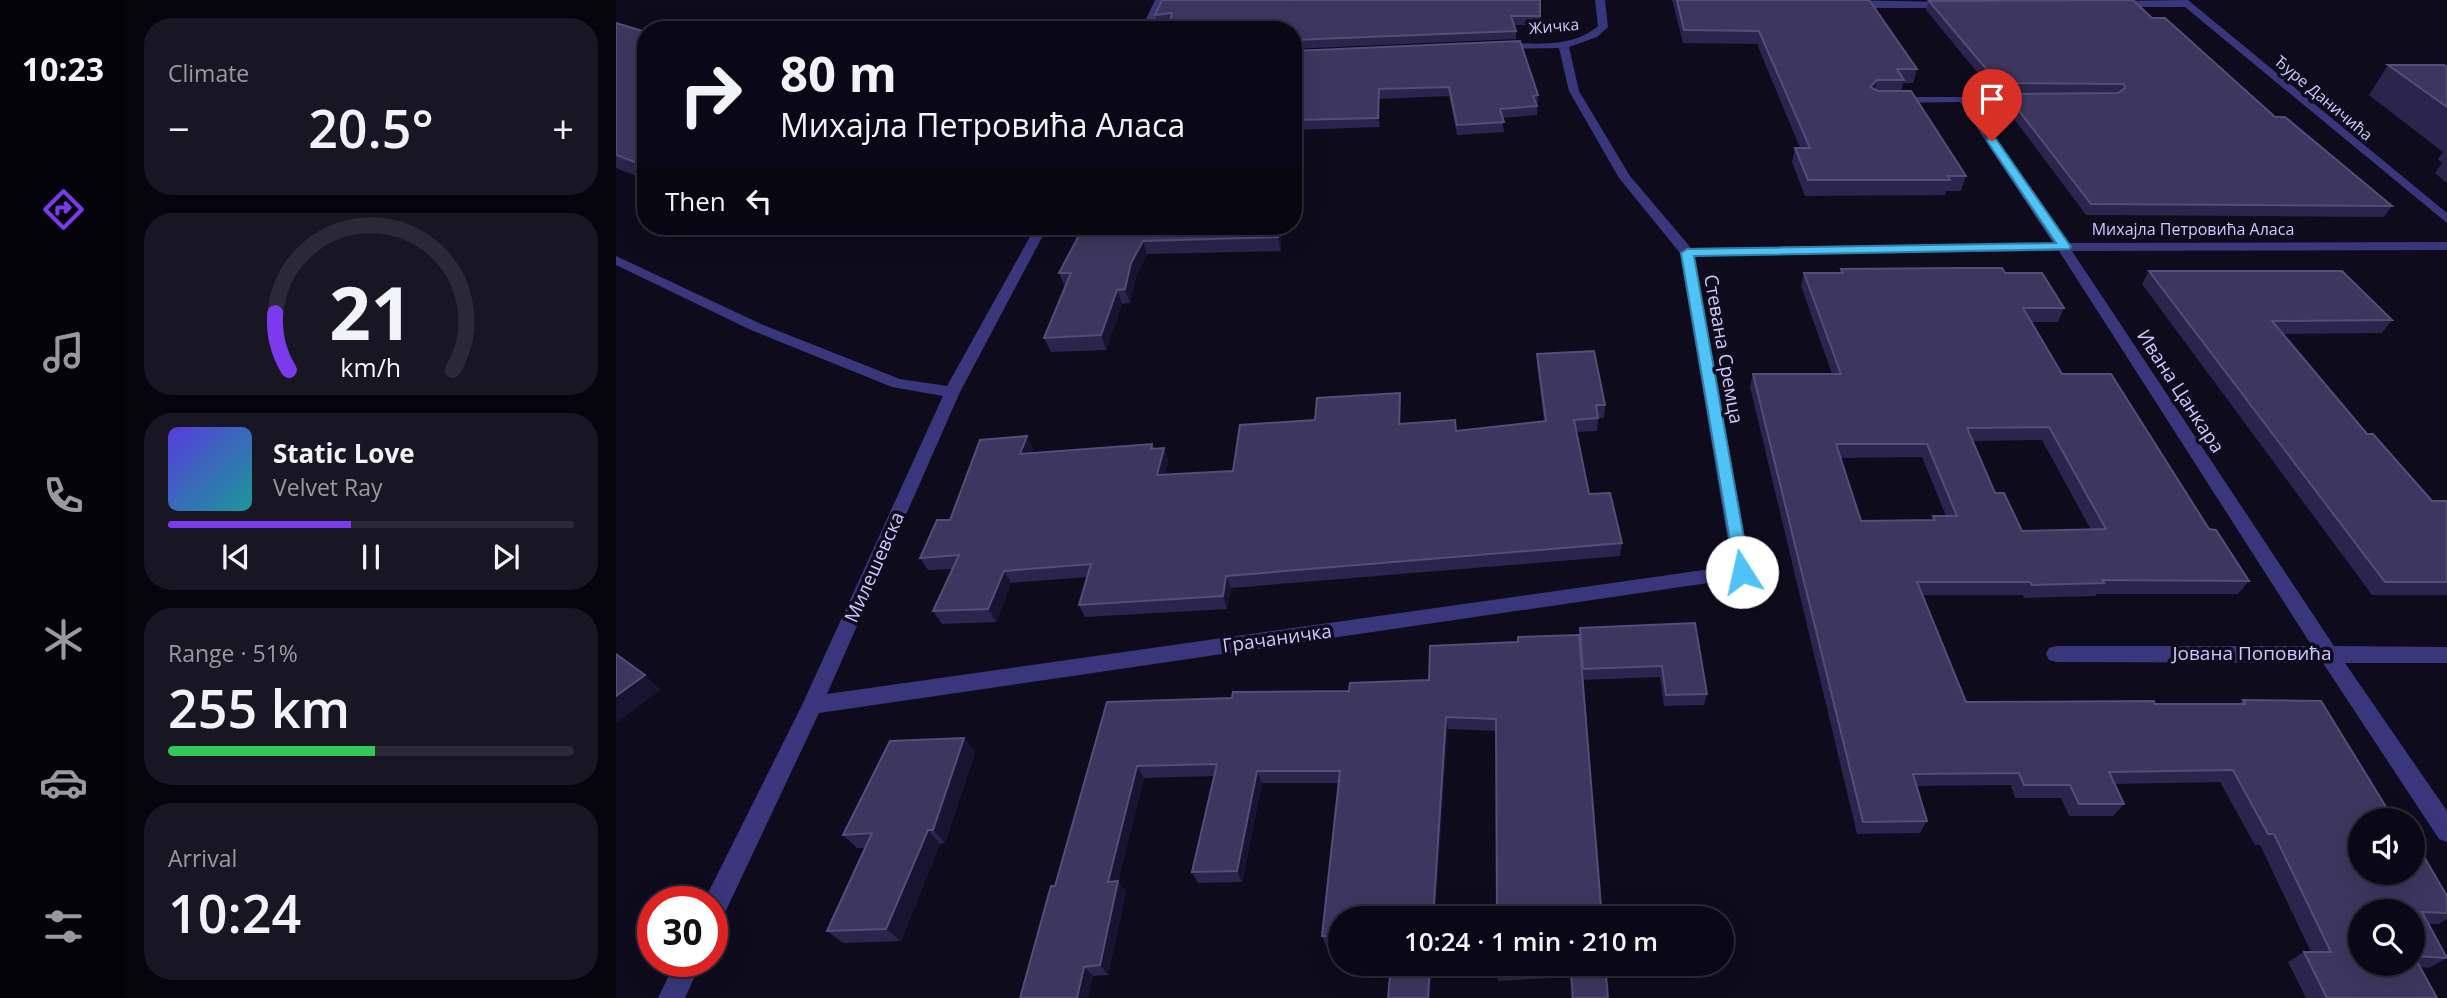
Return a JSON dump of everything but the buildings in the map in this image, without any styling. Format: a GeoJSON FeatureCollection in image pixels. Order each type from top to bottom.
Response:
{"type":"FeatureCollection","features":[{"type":"Feature","properties":{"kind":"street"},"geometry":{"type":"LineString","coordinates":[[1150,21],[1160,0]]}},
{"type":"Feature","properties":{"kind":"street","name":"Жичка"},"geometry":{"type":"LineString","coordinates":[[1482,47],[1563,43],[1593,38],[1603,27],[1600,0]]}},
{"type":"Feature","properties":{"kind":"street"},"geometry":{"type":"LineString","coordinates":[[1841,0],[1843,5],[1967,5]]}},
{"type":"Feature","properties":{"kind":"street"},"geometry":{"type":"LineString","coordinates":[[2104,4],[2184,2]]}},
{"type":"Feature","properties":{"kind":"street","name":"Ђуре Даничића"},"geometry":{"type":"LineString","coordinates":[[2184,2],[2447,219]]}},
{"type":"Feature","properties":{"kind":"street","name":"Стевана Сремца"},"geometry":{"type":"LineString","coordinates":[[1563,43],[1574,92],[1625,178],[1687,253],[1742,572]]}},
{"type":"Feature","properties":{"kind":"street"},"geometry":{"type":"LineString","coordinates":[[1886,100],[2045,98]]}},
{"type":"Feature","properties":{"kind":"street","name":"Ивана Цанкара"},"geometry":{"type":"LineString","coordinates":[[1963,99],[2064,247],[2325,653],[2447,831]]}},
{"type":"Feature","properties":{"kind":"street","name":"Милешевска"},"geometry":{"type":"LineString","coordinates":[[725,886],[812,705],[952,391],[1037,235]]}},
{"type":"Feature","properties":{"kind":"street","name":"Михајла Петровића Аласа"},"geometry":{"type":"LineString","coordinates":[[1687,253],[2064,247],[2447,246]]}},
{"type":"Feature","properties":{"kind":"street"},"geometry":{"type":"LineString","coordinates":[[616,260],[756,327],[897,383],[952,391]]}},
{"type":"Feature","properties":{"kind":"street","name":"Грачаничка"},"geometry":{"type":"LineString","coordinates":[[812,705],[1742,572]]}},
{"type":"Feature","properties":{"kind":"street","name":"Јована Поповића"},"geometry":{"type":"LineString","coordinates":[[2056,654],[2447,655]]}},
{"type":"Feature","properties":{"kind":"street"},"geometry":{"type":"LineString","coordinates":[[671,998],[681,977]]}},
{"type":"Feature","properties":{"kind":"route"},"geometry":{"type":"LineString","coordinates":[[1742,572],[1689,279],[1687,253],[2064,247],[1992,141]]}}]}
